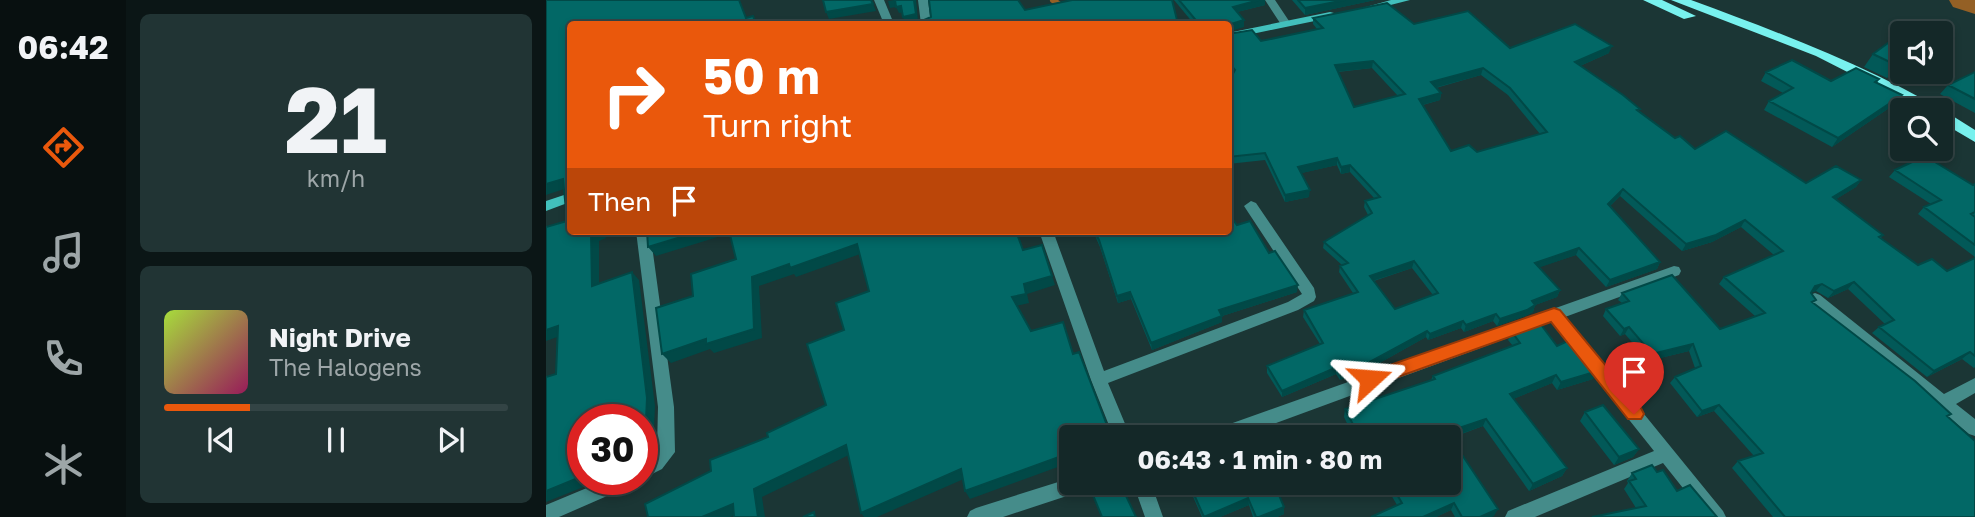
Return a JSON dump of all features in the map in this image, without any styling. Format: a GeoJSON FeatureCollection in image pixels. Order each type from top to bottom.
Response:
{"type":"FeatureCollection","features":[{"type":"Feature","properties":{"kind":"highway"},"geometry":{"type":"LineString","coordinates":[[1650,0],[1816,59],[1863,72]]}},
{"type":"Feature","properties":{"kind":"highway"},"geometry":{"type":"LineString","coordinates":[[1678,0],[1821,53],[1912,98]]}},
{"type":"Feature","properties":{"kind":"highway"},"geometry":{"type":"LineString","coordinates":[[1953,123],[1975,137]]}},
{"type":"Feature","properties":{"kind":"main road"},"geometry":{"type":"LineString","coordinates":[[1355,10],[1405,0]]}},
{"type":"Feature","properties":{"kind":"main road"},"geometry":{"type":"LineString","coordinates":[[1232,35],[1341,13]]}},
{"type":"Feature","properties":{"kind":"main road"},"geometry":{"type":"LineString","coordinates":[[546,206],[567,198]]}},
{"type":"Feature","properties":{"kind":"street"},"geometry":{"type":"LineString","coordinates":[[879,0],[888,21]]}},
{"type":"Feature","properties":{"kind":"street"},"geometry":{"type":"LineString","coordinates":[[923,0],[926,21]]}},
{"type":"Feature","properties":{"kind":"street"},"geometry":{"type":"LineString","coordinates":[[1270,0],[1286,24]]}},
{"type":"Feature","properties":{"kind":"street"},"geometry":{"type":"LineString","coordinates":[[1099,380],[1293,306],[1309,297],[1309,292],[1251,206]]}},
{"type":"Feature","properties":{"kind":"street"},"geometry":{"type":"LineString","coordinates":[[644,235],[666,408],[666,452],[658,461]]}},
{"type":"Feature","properties":{"kind":"street"},"geometry":{"type":"LineString","coordinates":[[1047,235],[1118,425]]}},
{"type":"Feature","properties":{"kind":"street"},"geometry":{"type":"LineString","coordinates":[[1249,425],[1674,271]]}},
{"type":"Feature","properties":{"kind":"street"},"geometry":{"type":"LineString","coordinates":[[1815,299],[1975,429]]}},
{"type":"Feature","properties":{"kind":"street"},"geometry":{"type":"LineString","coordinates":[[1554,314],[1717,517]]}},
{"type":"Feature","properties":{"kind":"street"},"geometry":{"type":"LineString","coordinates":[[1944,402],[1975,385]]}},
{"type":"Feature","properties":{"kind":"street"},"geometry":{"type":"LineString","coordinates":[[1514,517],[1667,454]]}},
{"type":"Feature","properties":{"kind":"street"},"geometry":{"type":"LineString","coordinates":[[976,517],[1059,490]]}},
{"type":"Feature","properties":{"kind":"street"},"geometry":{"type":"LineString","coordinates":[[546,514],[590,495]]}},
{"type":"Feature","properties":{"kind":"street"},"geometry":{"type":"LineString","coordinates":[[1146,495],[1154,517]]}},
{"type":"Feature","properties":{"kind":"building"},"geometry":{"type":"Polygon","coordinates":[[[546,0],[739,0],[746,18],[753,16],[755,21],[567,21],[567,221],[563,179],[546,184],[546,0]]]}},
{"type":"Feature","properties":{"kind":"building"},"geometry":{"type":"Polygon","coordinates":[[[823,0],[871,0],[873,4],[826,12],[823,0]]]}},
{"type":"Feature","properties":{"kind":"building"},"geometry":{"type":"Polygon","coordinates":[[[895,0],[914,0],[916,14],[903,17],[901,6],[896,7],[895,0]]]}},
{"type":"Feature","properties":{"kind":"building"},"geometry":{"type":"Polygon","coordinates":[[[929,0],[1018,0],[1025,10],[1072,0],[1172,0],[1177,20],[924,21],[931,17],[929,0]]]}},
{"type":"Feature","properties":{"kind":"building"},"geometry":{"type":"Polygon","coordinates":[[[1179,0],[1259,0],[1233,7],[1244,20],[1232,24],[1232,21],[1196,21],[1179,0]]]}},
{"type":"Feature","properties":{"kind":"building"},"geometry":{"type":"Polygon","coordinates":[[[1298,0],[1345,0],[1305,8],[1298,0]]]}},
{"type":"Feature","properties":{"kind":"building"},"geometry":{"type":"Polygon","coordinates":[[[1387,3],[1414,24],[1468,11],[1510,48],[1575,24],[1612,46],[1575,62],[1623,95],[1640,109],[1637,110],[1675,138],[1680,136],[1695,149],[1726,131],[1806,183],[1836,166],[1861,180],[1833,197],[1883,235],[1879,237],[1918,265],[1932,259],[1947,271],[1975,258],[1975,356],[1970,352],[1934,371],[1879,327],[1894,320],[1854,282],[1834,291],[1822,284],[1815,286],[1811,293],[1816,300],[1812,302],[1915,381],[1951,414],[1947,416],[1975,441],[1975,517],[1785,517],[1738,461],[1763,453],[1719,405],[1702,411],[1675,377],[1701,366],[1693,344],[1652,354],[1629,327],[1624,329],[1606,309],[1629,301],[1622,293],[1672,275],[1720,329],[1765,313],[1724,277],[1783,251],[1745,220],[1716,235],[1686,244],[1623,189],[1608,204],[1660,262],[1610,280],[1579,248],[1535,263],[1560,290],[1532,301],[1535,305],[1527,310],[1500,319],[1496,314],[1466,325],[1463,321],[1430,334],[1427,331],[1368,363],[1340,374],[1337,367],[1282,391],[1267,366],[1323,343],[1304,310],[1358,292],[1340,266],[1348,263],[1324,242],[1372,213],[1365,201],[1380,197],[1350,165],[1341,167],[1337,158],[1298,167],[1310,190],[1285,195],[1265,153],[1232,157],[1232,76],[1235,70],[1232,67],[1232,33],[1252,30],[1261,41],[1323,28],[1313,18],[1387,3]],[[1373,61],[1335,65],[1354,107],[1405,94],[1373,61]],[[1483,68],[1431,82],[1441,93],[1419,99],[1451,151],[1469,145],[1477,152],[1547,132],[1510,88],[1483,68]],[[1414,261],[1370,276],[1395,309],[1438,293],[1414,261]]]}},
{"type":"Feature","properties":{"kind":"building"},"geometry":{"type":"Polygon","coordinates":[[[1890,42],[1890,62],[1873,54],[1890,42]]]}},
{"type":"Feature","properties":{"kind":"building"},"geometry":{"type":"Polygon","coordinates":[[[1792,60],[1831,81],[1856,68],[1879,79],[1875,82],[1902,95],[1890,98],[1890,103],[1838,138],[1769,101],[1793,88],[1766,72],[1792,60]]]}},
{"type":"Feature","properties":{"kind":"building"},"geometry":{"type":"Polygon","coordinates":[[[1975,72],[1975,99],[1948,85],[1975,72]]]}},
{"type":"Feature","properties":{"kind":"building"},"geometry":{"type":"Polygon","coordinates":[[[1914,161],[1933,161],[1975,184],[1975,212],[1971,214],[1975,217],[1975,245],[1924,207],[1941,200],[1895,170],[1914,161]]]}},
{"type":"Feature","properties":{"kind":"building"},"geometry":{"type":"Polygon","coordinates":[[[1232,218],[1237,225],[1250,221],[1269,253],[1275,251],[1298,285],[1219,310],[1222,316],[1151,343],[1130,292],[1117,296],[1096,235],[1232,235],[1232,218]]]}},
{"type":"Feature","properties":{"kind":"building"},"geometry":{"type":"Polygon","coordinates":[[[567,221],[567,235],[591,235],[592,286],[632,272],[647,404],[567,404],[567,482],[546,491],[546,377],[556,374],[558,326],[546,330],[546,227],[567,221]]]}},
{"type":"Feature","properties":{"kind":"building"},"geometry":{"type":"Polygon","coordinates":[[[647,235],[688,235],[648,247],[647,235]]]}},
{"type":"Feature","properties":{"kind":"building"},"geometry":{"type":"Polygon","coordinates":[[[730,235],[1017,235],[1023,250],[1042,245],[1052,276],[1024,284],[1026,294],[1012,297],[1031,331],[1063,322],[1073,354],[1079,352],[1107,425],[1059,425],[1059,457],[965,491],[961,469],[861,513],[846,445],[754,489],[758,517],[734,517],[733,504],[702,517],[648,517],[645,504],[711,471],[710,460],[768,437],[767,433],[826,405],[807,344],[844,330],[836,303],[869,291],[857,244],[790,268],[789,264],[752,277],[754,329],[706,344],[706,339],[662,354],[656,308],[693,296],[691,274],[736,259],[730,235]]]}},
{"type":"Feature","properties":{"kind":"building"},"geometry":{"type":"Polygon","coordinates":[[[1539,322],[1557,346],[1572,339],[1598,371],[1561,382],[1556,375],[1510,394],[1567,468],[1533,484],[1486,419],[1461,427],[1461,425],[1353,425],[1345,409],[1435,379],[1433,376],[1520,343],[1512,332],[1539,322]]]}},
{"type":"Feature","properties":{"kind":"building"},"geometry":{"type":"Polygon","coordinates":[[[1603,405],[1639,449],[1619,457],[1585,412],[1603,405]]]}},
{"type":"Feature","properties":{"kind":"building"},"geometry":{"type":"Polygon","coordinates":[[[1461,453],[1498,509],[1480,517],[1462,517],[1454,503],[1423,517],[1371,517],[1402,503],[1397,495],[1461,495],[1461,453]]]}},
{"type":"Feature","properties":{"kind":"building"},"geometry":{"type":"Polygon","coordinates":[[[1652,465],[1657,472],[1663,470],[1677,491],[1690,485],[1717,517],[1592,517],[1646,506],[1629,481],[1636,479],[1632,473],[1652,465]]]}},
{"type":"Feature","properties":{"kind":"building"},"geometry":{"type":"Polygon","coordinates":[[[1093,495],[1126,495],[1136,517],[1102,517],[1093,495]]]}},
{"type":"Feature","properties":{"kind":"building"},"geometry":{"type":"Polygon","coordinates":[[[1194,495],[1279,495],[1284,507],[1256,517],[1248,498],[1204,517],[1194,495]]]}},
{"type":"Feature","properties":{"kind":"waterway"},"geometry":{"type":"LineString","coordinates":[[1053,0],[1064,8]]}},
{"type":"Feature","properties":{"kind":"waterway"},"geometry":{"type":"LineString","coordinates":[[1964,0],[1975,5]]}},
{"type":"Feature","properties":{"kind":"route"},"geometry":{"type":"LineString","coordinates":[[1370,379],[1554,314],[1634,414]]}}]}
